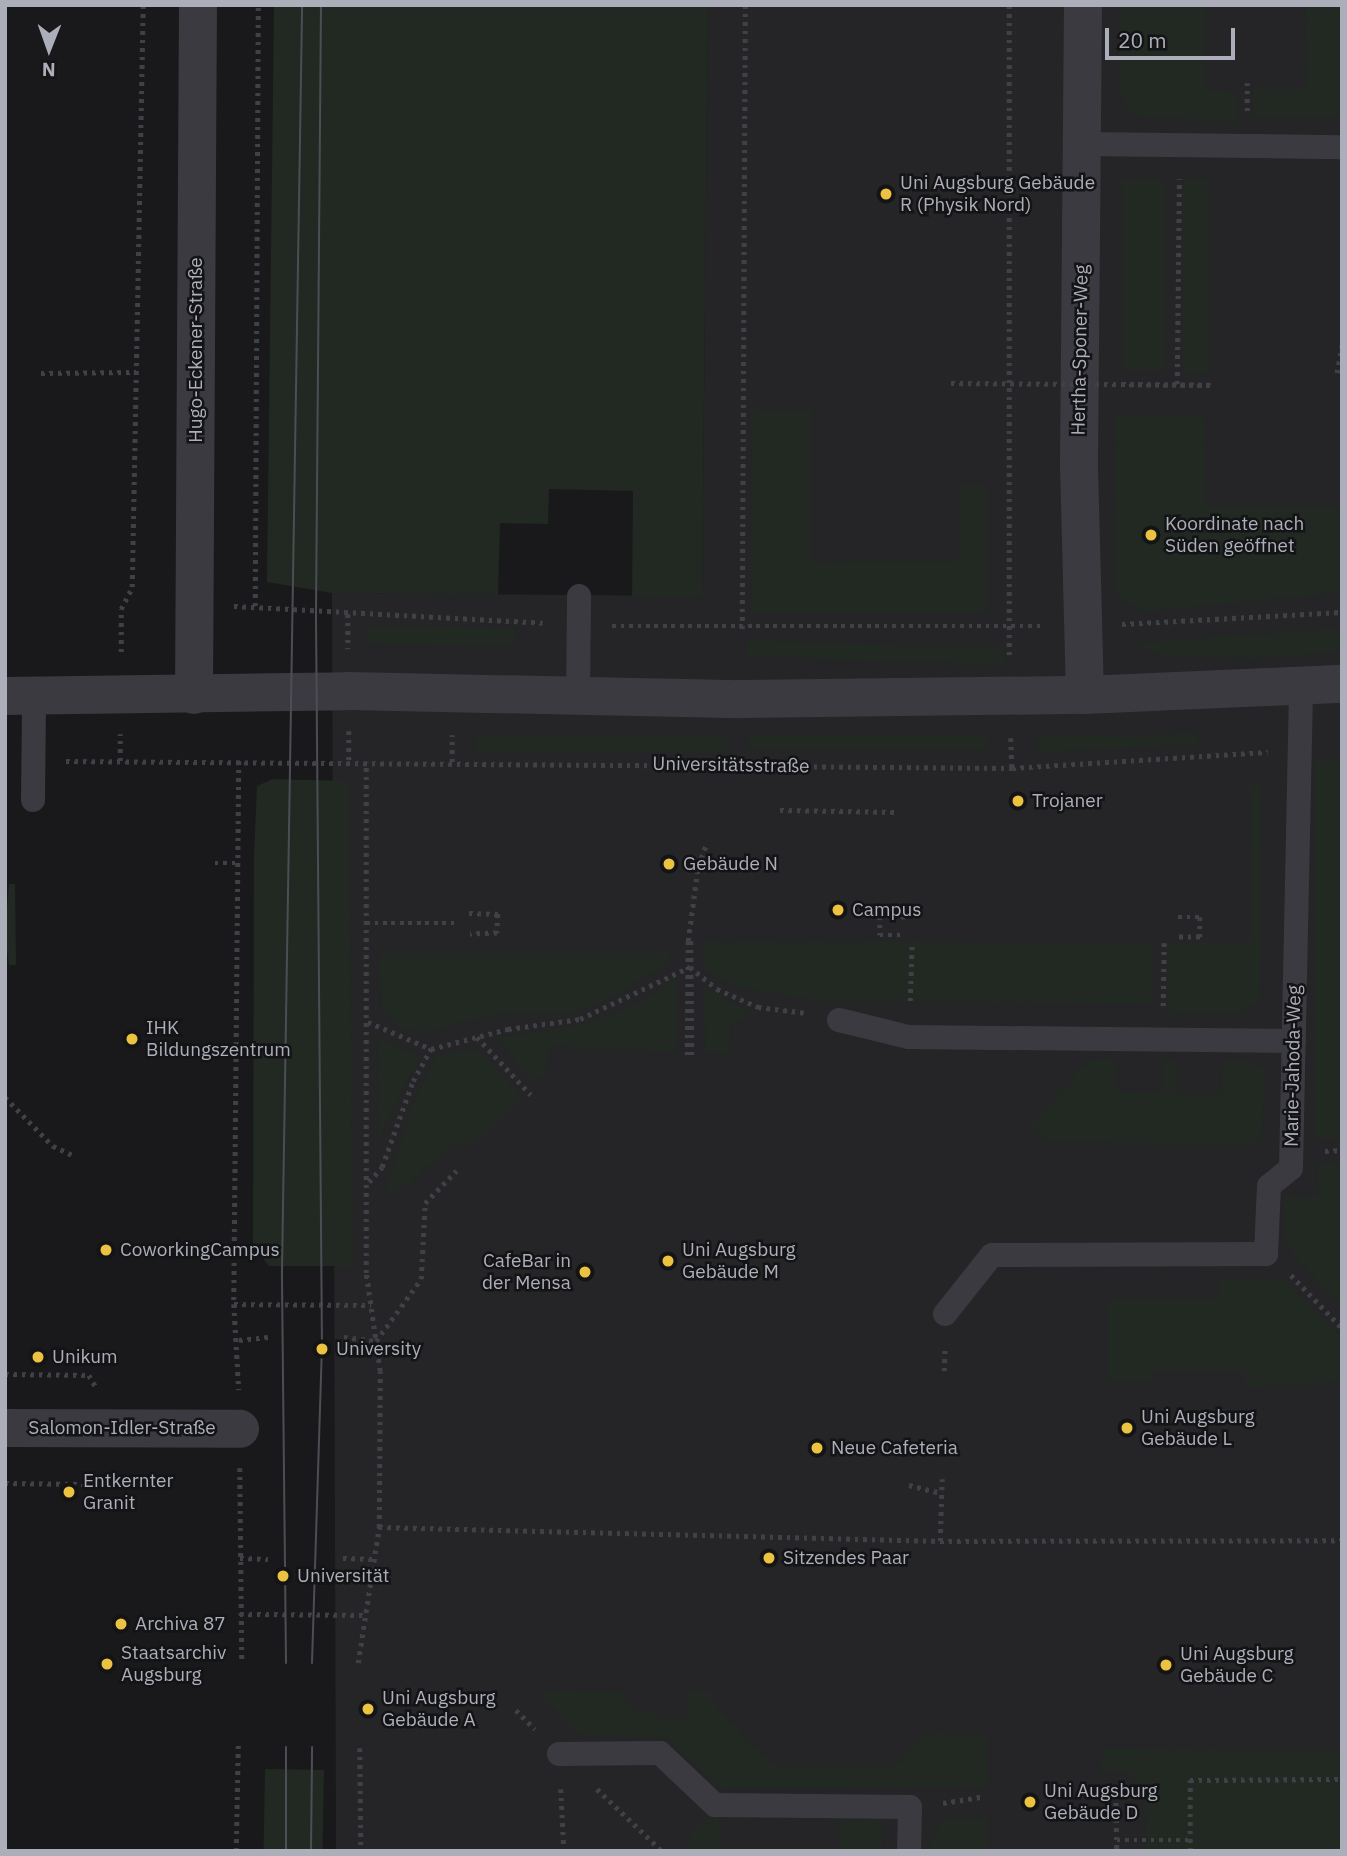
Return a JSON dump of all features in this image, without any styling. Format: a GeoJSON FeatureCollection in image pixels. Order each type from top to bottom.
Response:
{"type":"FeatureCollection","features":[{"type":"Feature","properties":{"kind":"street","name":"Hugo-Eckener-Straße"},"geometry":{"type":"LineString","coordinates":[[194,695],[198,5]]}},
{"type":"Feature","properties":{"kind":"street","name":"Hertha-Sponer-Weg"},"geometry":{"type":"LineString","coordinates":[[1083,5],[1081,624],[1085,695]]}},
{"type":"Feature","properties":{"kind":"street"},"geometry":{"type":"LineString","coordinates":[[20,696],[348,691],[578,696],[1085,695],[1342,684]]}},
{"type":"Feature","properties":{"kind":"street","name":"Salomon-Idler-Straße"},"geometry":{"type":"LineString","coordinates":[[5,1428],[240,1429]]}},
{"type":"Feature","properties":{"kind":"lane"},"geometry":{"type":"LineString","coordinates":[[1083,144],[1342,147]]}},
{"type":"Feature","properties":{"kind":"lane"},"geometry":{"type":"LineString","coordinates":[[578,696],[579,596]]}},
{"type":"Feature","properties":{"kind":"lane","name":"Marie-Jahoda-Weg"},"geometry":{"type":"LineString","coordinates":[[1266,1254],[1269,1186],[1291,1168],[1301,686]]}},
{"type":"Feature","properties":{"kind":"lane"},"geometry":{"type":"LineString","coordinates":[[20,696],[33,800]]}},
{"type":"Feature","properties":{"kind":"lane"},"geometry":{"type":"LineString","coordinates":[[839,1020],[909,1037],[1294,1041]]}},
{"type":"Feature","properties":{"kind":"lane"},"geometry":{"type":"LineString","coordinates":[[945,1314],[992,1255],[1266,1254]]}},
{"type":"Feature","properties":{"kind":"lane"},"geometry":{"type":"LineString","coordinates":[[559,1754],[660,1753],[715,1805],[910,1807],[909,1851]]}},
{"type":"Feature","properties":{"kind":"path"},"geometry":{"type":"LineString","coordinates":[[121,609],[132,587],[143,5]]}},
{"type":"Feature","properties":{"kind":"path"},"geometry":{"type":"LineString","coordinates":[[255,606],[258,5]]}},
{"type":"Feature","properties":{"kind":"path"},"geometry":{"type":"LineString","coordinates":[[742,629],[744,5]]}},
{"type":"Feature","properties":{"kind":"path"},"geometry":{"type":"LineString","coordinates":[[1009,5],[1008,628],[1012,768]]}},
{"type":"Feature","properties":{"kind":"path"},"geometry":{"type":"LineString","coordinates":[[1177,384],[1178,146]]}},
{"type":"Feature","properties":{"kind":"path"},"geometry":{"type":"LineString","coordinates":[[1338,373],[1342,344]]}},
{"type":"Feature","properties":{"kind":"path"},"geometry":{"type":"LineString","coordinates":[[41,373],[136,372]]}},
{"type":"Feature","properties":{"kind":"path"},"geometry":{"type":"LineString","coordinates":[[951,383],[1212,385],[1107,384]]}},
{"type":"Feature","properties":{"kind":"path"},"geometry":{"type":"LineString","coordinates":[[195,606],[255,606],[578,625],[742,629],[1008,628],[1342,612]]}},
{"type":"Feature","properties":{"kind":"path","name":"Universitätsstraße"},"geometry":{"type":"LineString","coordinates":[[120,761],[1012,768],[1298,750]]}},
{"type":"Feature","properties":{"kind":"path"},"geometry":{"type":"LineString","coordinates":[[235,1272],[239,761]]}},
{"type":"Feature","properties":{"kind":"path"},"geometry":{"type":"LineString","coordinates":[[358,1662],[379,1527],[376,1341],[371,1304],[366,762]]}},
{"type":"Feature","properties":{"kind":"path"},"geometry":{"type":"LineString","coordinates":[[780,810],[898,812]]}},
{"type":"Feature","properties":{"kind":"path"},"geometry":{"type":"LineString","coordinates":[[689,941],[690,967],[689,1055],[689,941],[698,866],[706,845]]}},
{"type":"Feature","properties":{"kind":"path"},"geometry":{"type":"LineString","coordinates":[[215,863],[238,863]]}},
{"type":"Feature","properties":{"kind":"path"},"geometry":{"type":"LineString","coordinates":[[469,914],[498,914],[497,933],[470,932]]}},
{"type":"Feature","properties":{"kind":"path"},"geometry":{"type":"LineString","coordinates":[[905,917],[880,916],[880,935],[905,934]]}},
{"type":"Feature","properties":{"kind":"path"},"geometry":{"type":"LineString","coordinates":[[1178,918],[1200,917],[1200,937],[1179,936]]}},
{"type":"Feature","properties":{"kind":"path"},"geometry":{"type":"LineString","coordinates":[[366,923],[459,923]]}},
{"type":"Feature","properties":{"kind":"path"},"geometry":{"type":"LineString","coordinates":[[910,1001],[912,942]]}},
{"type":"Feature","properties":{"kind":"path"},"geometry":{"type":"LineString","coordinates":[[1163,1038],[1164,943]]}},
{"type":"Feature","properties":{"kind":"path"},"geometry":{"type":"LineString","coordinates":[[368,1022],[431,1049],[477,1037],[580,1019],[690,967]]}},
{"type":"Feature","properties":{"kind":"path"},"geometry":{"type":"LineString","coordinates":[[690,967],[717,989],[758,1007],[839,1020]]}},
{"type":"Feature","properties":{"kind":"path"},"geometry":{"type":"LineString","coordinates":[[477,1037],[531,1095]]}},
{"type":"Feature","properties":{"kind":"path"},"geometry":{"type":"LineString","coordinates":[[369,1183],[382,1167],[413,1081],[431,1049]]}},
{"type":"Feature","properties":{"kind":"path"},"geometry":{"type":"LineString","coordinates":[[5,1097],[53,1146],[72,1155]]}},
{"type":"Feature","properties":{"kind":"path"},"geometry":{"type":"LineString","coordinates":[[376,1341],[421,1279],[425,1203],[456,1171]]}},
{"type":"Feature","properties":{"kind":"path"},"geometry":{"type":"LineString","coordinates":[[1266,1254],[1342,1328]]}},
{"type":"Feature","properties":{"kind":"path"},"geometry":{"type":"LineString","coordinates":[[234,1304],[371,1304]]}},
{"type":"Feature","properties":{"kind":"path"},"geometry":{"type":"LineString","coordinates":[[239,1340],[268,1337]]}},
{"type":"Feature","properties":{"kind":"path"},"geometry":{"type":"LineString","coordinates":[[344,1337],[376,1341]]}},
{"type":"Feature","properties":{"kind":"path"},"geometry":{"type":"LineString","coordinates":[[5,1374],[89,1375]]}},
{"type":"Feature","properties":{"kind":"path"},"geometry":{"type":"LineString","coordinates":[[940,1541],[942,1479]]}},
{"type":"Feature","properties":{"kind":"path"},"geometry":{"type":"LineString","coordinates":[[5,1483],[82,1484]]}},
{"type":"Feature","properties":{"kind":"path"},"geometry":{"type":"LineString","coordinates":[[909,1485],[942,1493]]}},
{"type":"Feature","properties":{"kind":"path"},"geometry":{"type":"LineString","coordinates":[[379,1527],[940,1541],[1342,1539]]}},
{"type":"Feature","properties":{"kind":"path"},"geometry":{"type":"LineString","coordinates":[[240,1558],[268,1559]]}},
{"type":"Feature","properties":{"kind":"path"},"geometry":{"type":"LineString","coordinates":[[343,1558],[374,1559]]}},
{"type":"Feature","properties":{"kind":"path"},"geometry":{"type":"LineString","coordinates":[[242,1663],[240,1617],[365,1615]]}},
{"type":"Feature","properties":{"kind":"path"},"geometry":{"type":"LineString","coordinates":[[236,1851],[239,1745]]}},
{"type":"Feature","properties":{"kind":"path"},"geometry":{"type":"LineString","coordinates":[[359,1748],[362,1851]]}},
{"type":"Feature","properties":{"kind":"path"},"geometry":{"type":"LineString","coordinates":[[559,1754],[564,1851]]}},
{"type":"Feature","properties":{"kind":"path"},"geometry":{"type":"LineString","coordinates":[[559,1754],[662,1851]]}},
{"type":"Feature","properties":{"kind":"path"},"geometry":{"type":"LineString","coordinates":[[1190,1851],[1190,1780],[1342,1779]]}},
{"type":"Feature","properties":{"kind":"path"},"geometry":{"type":"LineString","coordinates":[[1078,1794],[1116,1794],[1117,1851]]}},
{"type":"Feature","properties":{"kind":"path"},"geometry":{"type":"LineString","coordinates":[[1117,1840],[1190,1840]]}},
{"type":"Feature","properties":{"kind":"shaded area"},"geometry":{"type":"Polygon","coordinates":[[[274,5],[708,5],[702,596],[632,597],[633,491],[549,489],[548,524],[500,523],[498,595],[332,593],[267,582],[274,5]]]}},
{"type":"Feature","properties":{"kind":"shaded area","name":"Campus"},"geometry":{"type":"Polygon","coordinates":[[[708,5],[1342,5],[1342,1851],[336,1851],[332,593],[702,596],[708,5]]]}},
{"type":"Feature","properties":{"kind":"shaded area"},"geometry":{"type":"Polygon","coordinates":[[[1120,5],[1206,5],[1205,89],[1237,94],[1239,123],[1133,115],[1118,87],[1120,5]]]}},
{"type":"Feature","properties":{"kind":"shaded area"},"geometry":{"type":"Polygon","coordinates":[[[1306,5],[1340,5],[1339,118],[1254,118],[1254,89],[1305,89],[1306,5]]]}},
{"type":"Feature","properties":{"kind":"shaded area"},"geometry":{"type":"Polygon","coordinates":[[[1183,178],[1208,178],[1208,374],[1183,374],[1183,178]]]}},
{"type":"Feature","properties":{"kind":"shaded area"},"geometry":{"type":"Polygon","coordinates":[[[1122,179],[1165,179],[1165,370],[1122,370],[1122,179]]]}},
{"type":"Feature","properties":{"kind":"shaded area"},"geometry":{"type":"Polygon","coordinates":[[[753,410],[811,410],[811,562],[959,561],[960,486],[987,486],[987,612],[753,612],[753,410]]]}},
{"type":"Feature","properties":{"kind":"shaded area"},"geometry":{"type":"Polygon","coordinates":[[[1116,414],[1204,417],[1205,506],[1342,507],[1342,592],[1142,612],[1119,599],[1114,588],[1116,414]]]}},
{"type":"Feature","properties":{"kind":"shaded area"},"geometry":{"type":"Polygon","coordinates":[[[369,626],[516,629],[516,646],[369,643],[369,626]]]}},
{"type":"Feature","properties":{"kind":"shaded area"},"geometry":{"type":"Polygon","coordinates":[[[1342,628],[1342,652],[1249,659],[1162,655],[1133,643],[1342,628]]]}},
{"type":"Feature","properties":{"kind":"shaded area"},"geometry":{"type":"Polygon","coordinates":[[[748,640],[1006,649],[1005,665],[747,656],[748,640]]]}},
{"type":"Feature","properties":{"kind":"shaded area"},"geometry":{"type":"Polygon","coordinates":[[[1198,733],[1198,745],[1037,752],[1038,737],[1198,733]]]}},
{"type":"Feature","properties":{"kind":"shaded area"},"geometry":{"type":"Polygon","coordinates":[[[477,735],[728,735],[728,751],[477,751],[477,735]]]}},
{"type":"Feature","properties":{"kind":"shaded area"},"geometry":{"type":"Polygon","coordinates":[[[749,735],[986,735],[986,750],[749,750],[749,735]]]}},
{"type":"Feature","properties":{"kind":"shaded area"},"geometry":{"type":"Polygon","coordinates":[[[1315,761],[1342,761],[1342,1138],[1315,1138],[1315,761]]]}},
{"type":"Feature","properties":{"kind":"shaded area"},"geometry":{"type":"Polygon","coordinates":[[[273,779],[344,781],[349,787],[353,1266],[269,1266],[253,1245],[254,856],[257,786],[273,779]]]}},
{"type":"Feature","properties":{"kind":"shaded area"},"geometry":{"type":"Polygon","coordinates":[[[1262,780],[1260,999],[1237,1014],[1168,1015],[1169,943],[1250,943],[1250,787],[1262,780]]]}},
{"type":"Feature","properties":{"kind":"shaded area"},"geometry":{"type":"Polygon","coordinates":[[[9,884],[15,884],[16,965],[9,965],[5,935],[9,884]]]}},
{"type":"Feature","properties":{"kind":"shaded area"},"geometry":{"type":"Polygon","coordinates":[[[704,941],[1152,943],[1151,1004],[818,1000],[739,987],[705,970],[704,941]]]}},
{"type":"Feature","properties":{"kind":"shaded area"},"geometry":{"type":"Polygon","coordinates":[[[379,953],[671,953],[670,960],[621,993],[571,1014],[490,1015],[426,1032],[400,1028],[382,1010],[379,953]]]}},
{"type":"Feature","properties":{"kind":"shaded area"},"geometry":{"type":"Polygon","coordinates":[[[676,978],[676,1052],[549,1046],[545,1073],[533,1082],[497,1038],[587,1024],[644,1001],[676,978]]]}},
{"type":"Feature","properties":{"kind":"shaded area"},"geometry":{"type":"Polygon","coordinates":[[[704,987],[753,1014],[731,1023],[729,1054],[706,1053],[704,987]]]}},
{"type":"Feature","properties":{"kind":"shaded area"},"geometry":{"type":"Polygon","coordinates":[[[377,1036],[420,1057],[378,1140],[377,1036]]]}},
{"type":"Feature","properties":{"kind":"shaded area"},"geometry":{"type":"Polygon","coordinates":[[[479,1049],[520,1096],[471,1145],[451,1145],[398,1193],[385,1193],[411,1109],[437,1055],[479,1049]]]}},
{"type":"Feature","properties":{"kind":"shaded area"},"geometry":{"type":"Polygon","coordinates":[[[1115,1059],[1115,1092],[1162,1093],[1163,1061],[1177,1060],[1177,1094],[1221,1095],[1222,1062],[1250,1062],[1264,1069],[1262,1139],[1247,1145],[1046,1142],[1030,1125],[1090,1060],[1115,1059]]]}},
{"type":"Feature","properties":{"kind":"shaded area"},"geometry":{"type":"Polygon","coordinates":[[[1318,1164],[1342,1164],[1342,1308],[1285,1244],[1285,1197],[1317,1197],[1318,1164]]]}},
{"type":"Feature","properties":{"kind":"shaded area"},"geometry":{"type":"Polygon","coordinates":[[[1285,1279],[1342,1338],[1342,1382],[1246,1388],[1246,1370],[1150,1370],[1150,1381],[1108,1381],[1108,1299],[1218,1298],[1218,1280],[1285,1279]]]}},
{"type":"Feature","properties":{"kind":"shaded area"},"geometry":{"type":"Polygon","coordinates":[[[710,1690],[711,1702],[774,1766],[895,1768],[927,1733],[987,1736],[988,1787],[720,1788],[666,1739],[580,1735],[537,1691],[626,1693],[626,1703],[636,1711],[654,1711],[654,1718],[686,1719],[687,1691],[710,1690]]]}},
{"type":"Feature","properties":{"kind":"shaded area"},"geometry":{"type":"Polygon","coordinates":[[[1104,1748],[1342,1752],[1342,1851],[1147,1851],[1144,1796],[1126,1770],[1099,1770],[1104,1748]]]}},
{"type":"Feature","properties":{"kind":"shaded area"},"geometry":{"type":"Polygon","coordinates":[[[265,1769],[324,1770],[323,1851],[264,1851],[265,1769]]]}},
{"type":"Feature","properties":{"kind":"shaded area"},"geometry":{"type":"Polygon","coordinates":[[[987,1817],[987,1851],[926,1851],[944,1818],[987,1817]]]}},
{"type":"Feature","properties":{"kind":"shaded area"},"geometry":{"type":"Polygon","coordinates":[[[703,1818],[719,1818],[719,1847],[742,1848],[840,1848],[840,1818],[883,1819],[882,1851],[692,1851],[685,1844],[703,1818]]]}},
{"type":"Feature","properties":{"kind":"tram line"},"geometry":{"type":"LineString","coordinates":[[286,1663],[282,1271],[302,5]]}},
{"type":"Feature","properties":{"kind":"tram line"},"geometry":{"type":"LineString","coordinates":[[312,1663],[322,1349],[316,611],[321,5]]}},
{"type":"Feature","properties":{"kind":"tram line"},"geometry":{"type":"LineString","coordinates":[[286,1747],[286,1851]]}},
{"type":"Feature","properties":{"kind":"tram line"},"geometry":{"type":"LineString","coordinates":[[311,1851],[312,1747]]}},
{"type":"Feature","properties":{"kind":"place","name":"Uni Augsburg Gebäude R (Physik Nord)"},"geometry":{"type":"Point","coordinates":[886,194]}},
{"type":"Feature","properties":{"kind":"place","name":"Koordinate nach Süden geöffnet"},"geometry":{"type":"Point","coordinates":[1151,535]}},
{"type":"Feature","properties":{"kind":"place","name":"Trojaner"},"geometry":{"type":"Point","coordinates":[1018,801]}},
{"type":"Feature","properties":{"kind":"place","name":"Gebäude N"},"geometry":{"type":"Point","coordinates":[669,864]}},
{"type":"Feature","properties":{"kind":"place","name":"Campus"},"geometry":{"type":"Point","coordinates":[838,910]}},
{"type":"Feature","properties":{"kind":"place","name":"IHK Bildungszentrum"},"geometry":{"type":"Point","coordinates":[132,1039]}},
{"type":"Feature","properties":{"kind":"place","name":"CoworkingCampus"},"geometry":{"type":"Point","coordinates":[106,1250]}},
{"type":"Feature","properties":{"kind":"place","name":"Uni Augsburg Gebäude M"},"geometry":{"type":"Point","coordinates":[668,1261]}},
{"type":"Feature","properties":{"kind":"place","name":"CafeBar in der Mensa"},"geometry":{"type":"Point","coordinates":[585,1272]}},
{"type":"Feature","properties":{"kind":"place","name":"University"},"geometry":{"type":"Point","coordinates":[322,1349]}},
{"type":"Feature","properties":{"kind":"place","name":"Unikum"},"geometry":{"type":"Point","coordinates":[38,1357]}},
{"type":"Feature","properties":{"kind":"place","name":"Uni Augsburg Gebäude L"},"geometry":{"type":"Point","coordinates":[1127,1428]}},
{"type":"Feature","properties":{"kind":"place","name":"Neue Cafeteria"},"geometry":{"type":"Point","coordinates":[817,1448]}},
{"type":"Feature","properties":{"kind":"place","name":"Entkernter Granit"},"geometry":{"type":"Point","coordinates":[69,1492]}},
{"type":"Feature","properties":{"kind":"place","name":"Sitzendes Paar"},"geometry":{"type":"Point","coordinates":[769,1558]}},
{"type":"Feature","properties":{"kind":"place","name":"Universität"},"geometry":{"type":"Point","coordinates":[283,1576]}},
{"type":"Feature","properties":{"kind":"place","name":"Archiva 87"},"geometry":{"type":"Point","coordinates":[121,1624]}},
{"type":"Feature","properties":{"kind":"place","name":"Staatsarchiv Augsburg"},"geometry":{"type":"Point","coordinates":[107,1664]}},
{"type":"Feature","properties":{"kind":"place","name":"Uni Augsburg Gebäude C"},"geometry":{"type":"Point","coordinates":[1166,1665]}},
{"type":"Feature","properties":{"kind":"place","name":"Uni Augsburg Gebäude A"},"geometry":{"type":"Point","coordinates":[368,1709]}},
{"type":"Feature","properties":{"kind":"place","name":"Uni Augsburg Gebäude D"},"geometry":{"type":"Point","coordinates":[1030,1802]}}]}
